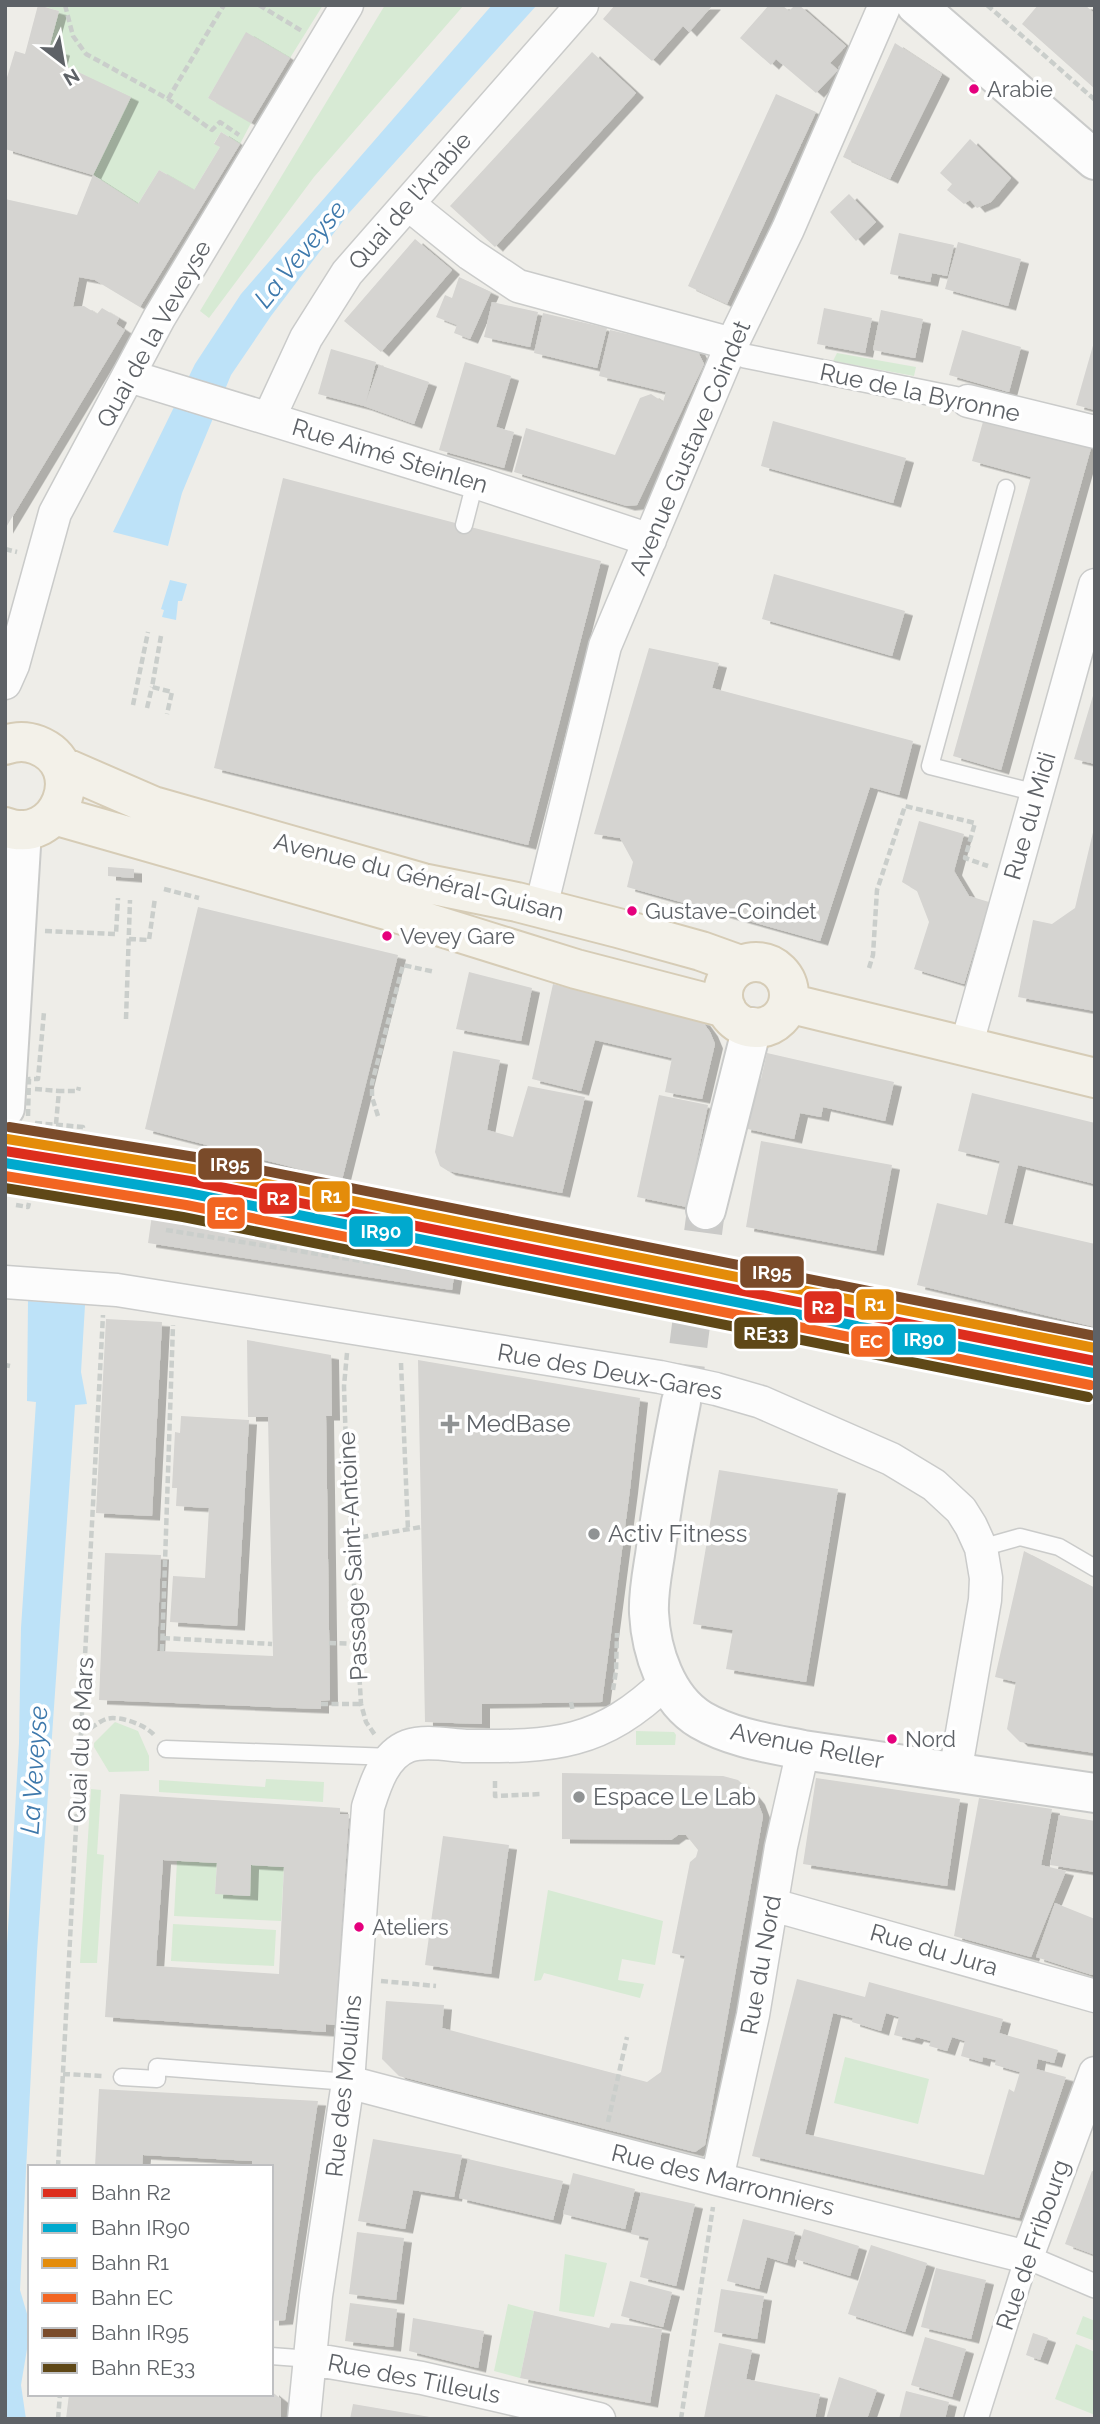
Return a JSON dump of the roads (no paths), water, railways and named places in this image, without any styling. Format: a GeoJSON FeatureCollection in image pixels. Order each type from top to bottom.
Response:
{"type":"FeatureCollection","features":[{"type":"Feature","properties":{"kind":"main road","name":"Avenue du Général-Guisan"},"geometry":{"type":"LineString","coordinates":[[7,738],[45,748],[61,766],[153,806],[424,883],[541,907],[701,951],[740,965]]}},
{"type":"Feature","properties":{"kind":"main road"},"geometry":{"type":"LineString","coordinates":[[27,824],[65,791],[61,766]]}},
{"type":"Feature","properties":{"kind":"main road","name":"Avenue du Général-Guisan"},"geometry":{"type":"LineString","coordinates":[[27,824],[408,916],[739,1018]]}},
{"type":"Feature","properties":{"kind":"main road"},"geometry":{"type":"LineString","coordinates":[[755,961],[776,969],[788,988],[785,1011],[767,1026],[739,1018],[723,1000],[728,976],[740,965],[755,961]]}},
{"type":"Feature","properties":{"kind":"main road"},"geometry":{"type":"LineString","coordinates":[[788,1003],[1095,1078]]}},
{"type":"Feature","properties":{"kind":"street","name":"Quai de la Veveyse"},"geometry":{"type":"LineString","coordinates":[[5,683],[13,665],[55,513],[159,318],[347,5]]}},
{"type":"Feature","properties":{"kind":"street","name":"Avenue Gustave Coindet"},"geometry":{"type":"LineString","coordinates":[[541,907],[605,646],[650,540],[739,350],[885,5]]}},
{"type":"Feature","properties":{"kind":"street"},"geometry":{"type":"LineString","coordinates":[[916,5],[1095,160]]}},
{"type":"Feature","properties":{"kind":"street","name":"Quai de l'Arabie"},"geometry":{"type":"LineString","coordinates":[[269,418],[306,338],[347,273],[575,13]]}},
{"type":"Feature","properties":{"kind":"street","name":"Rue de la Byronne"},"geometry":{"type":"LineString","coordinates":[[408,204],[470,254],[518,286],[739,350],[1095,432]]}},
{"type":"Feature","properties":{"kind":"street","name":"Rue Aimé Steinlen"},"geometry":{"type":"LineString","coordinates":[[130,376],[475,482],[650,540]]}},
{"type":"Feature","properties":{"kind":"street","name":"Rue du Midi"},"geometry":{"type":"LineString","coordinates":[[966,1047],[1095,585]]}},
{"type":"Feature","properties":{"kind":"street"},"geometry":{"type":"LineString","coordinates":[[25,1109],[27,824]]}},
{"type":"Feature","properties":{"kind":"street"},"geometry":{"type":"LineString","coordinates":[[706,1210],[739,1018]]}},
{"type":"Feature","properties":{"kind":"street","name":"Rue des Deux-Gares"},"geometry":{"type":"LineString","coordinates":[[5,1282],[117,1290],[660,1377],[761,1402],[891,1459],[934,1485],[961,1510],[981,1548],[986,1578],[985,1600],[955,1773]]}},
{"type":"Feature","properties":{"kind":"street","name":"Avenue Reller"},"geometry":{"type":"LineString","coordinates":[[681,1402],[655,1488],[649,1611],[657,1658],[679,1700],[699,1718],[727,1732],[755,1741],[1095,1793]]}},
{"type":"Feature","properties":{"kind":"street"},"geometry":{"type":"LineString","coordinates":[[393,1757],[406,1746],[419,1744],[549,1745],[573,1739],[600,1731],[641,1706],[667,1681]]}},
{"type":"Feature","properties":{"kind":"street","name":"Rue du Nord"},"geometry":{"type":"LineString","coordinates":[[716,2187],[773,1906],[781,1847],[803,1750]]}},
{"type":"Feature","properties":{"kind":"street","name":"Rue des Moulins"},"geometry":{"type":"LineString","coordinates":[[304,2419],[316,2296],[348,2082],[368,1807],[379,1775],[393,1757]]}},
{"type":"Feature","properties":{"kind":"street","name":"Rue du Jura"},"geometry":{"type":"LineString","coordinates":[[773,1906],[1095,1996]]}},
{"type":"Feature","properties":{"kind":"street","name":"Rue de Fribourg"},"geometry":{"type":"LineString","coordinates":[[976,2419],[1027,2257],[1095,2073]]}},
{"type":"Feature","properties":{"kind":"street","name":"Rue des Marronniers"},"geometry":{"type":"LineString","coordinates":[[348,2082],[716,2187],[1027,2257],[1095,2286]]}},
{"type":"Feature","properties":{"kind":"street","name":"Rue des Tilleuls"},"geometry":{"type":"LineString","coordinates":[[311,2359],[422,2378],[599,2419]]}},
{"type":"Feature","properties":{"kind":"lane"},"geometry":{"type":"LineString","coordinates":[[464,525],[475,482]]}},
{"type":"Feature","properties":{"kind":"lane"},"geometry":{"type":"LineString","coordinates":[[1006,488],[930,766],[1037,793]]}},
{"type":"Feature","properties":{"kind":"lane"},"geometry":{"type":"LineString","coordinates":[[981,1548],[1020,1537],[1059,1547],[1095,1568]]}},
{"type":"Feature","properties":{"kind":"lane"},"geometry":{"type":"LineString","coordinates":[[166,1749],[393,1757]]}},
{"type":"Feature","properties":{"kind":"lane"},"geometry":{"type":"LineString","coordinates":[[115,2077],[157,2079],[157,2067],[348,2082]]}},
{"type":"Feature","properties":{"kind":"lane"},"geometry":{"type":"LineString","coordinates":[[273,2356],[311,2359]]}},
{"type":"Feature","properties":{"kind":"water","name":"La Veveyse"},"geometry":{"type":"Polygon","coordinates":[[[492,5],[537,5],[349,213],[271,316],[231,375],[182,493],[168,546],[113,532],[195,364],[241,294],[492,5]]]}},
{"type":"Feature","properties":{"kind":"water"},"geometry":{"type":"Polygon","coordinates":[[[170,580],[187,584],[182,601],[178,601],[176,620],[162,617],[164,610],[161,609],[170,580]]]}},
{"type":"Feature","properties":{"kind":"water","name":"La Veveyse"},"geometry":{"type":"Polygon","coordinates":[[[28,1301],[85,1305],[81,1372],[87,1404],[75,1405],[37,1952],[20,2290],[28,2317],[28,2349],[21,2385],[26,2419],[5,2419],[5,1979],[19,1743],[21,1628],[36,1402],[27,1401],[28,1301]]]}},
{"type":"Feature","properties":{"kind":"tunnel"},"geometry":{"type":"LineString","coordinates":[[681,1402],[706,1210]]}},
{"type":"Feature","properties":{"kind":"rail line","name":"IR95"},"geometry":{"type":"LineString","coordinates":[[9,1127],[195,1157],[1095,1336]]}},
{"type":"Feature","properties":{"kind":"rail line","name":"R1"},"geometry":{"type":"LineString","coordinates":[[7,1139],[192,1169],[1095,1348]]}},
{"type":"Feature","properties":{"kind":"rail line","name":"R2"},"geometry":{"type":"LineString","coordinates":[[5,1151],[190,1181],[1095,1361]]}},
{"type":"Feature","properties":{"kind":"rail line","name":"IR90"},"geometry":{"type":"LineString","coordinates":[[5,1163],[188,1193],[1093,1373]]}},
{"type":"Feature","properties":{"kind":"rail line","name":"EC"},"geometry":{"type":"LineString","coordinates":[[5,1176],[186,1205],[1090,1385]]}},
{"type":"Feature","properties":{"kind":"rail line","name":"RE33"},"geometry":{"type":"LineString","coordinates":[[5,1188],[183,1217],[1088,1397]]}},
{"type":"Feature","properties":{"kind":"place","name":"Arabie"},"geometry":{"type":"Point","coordinates":[974,89]}},
{"type":"Feature","properties":{"kind":"place","name":"Gustave-Coindet"},"geometry":{"type":"Point","coordinates":[632,911]}},
{"type":"Feature","properties":{"kind":"place","name":"Vevey Gare"},"geometry":{"type":"Point","coordinates":[387,936]}},
{"type":"Feature","properties":{"kind":"place","name":"MedBase"},"geometry":{"type":"Point","coordinates":[450,1424]}},
{"type":"Feature","properties":{"kind":"place","name":"Activ Fitness"},"geometry":{"type":"Point","coordinates":[594,1534]}},
{"type":"Feature","properties":{"kind":"place","name":"Nord"},"geometry":{"type":"Point","coordinates":[892,1739]}},
{"type":"Feature","properties":{"kind":"place","name":"Espace Le Lab"},"geometry":{"type":"Point","coordinates":[579,1797]}},
{"type":"Feature","properties":{"kind":"place","name":"Ateliers"},"geometry":{"type":"Point","coordinates":[359,1927]}}]}
